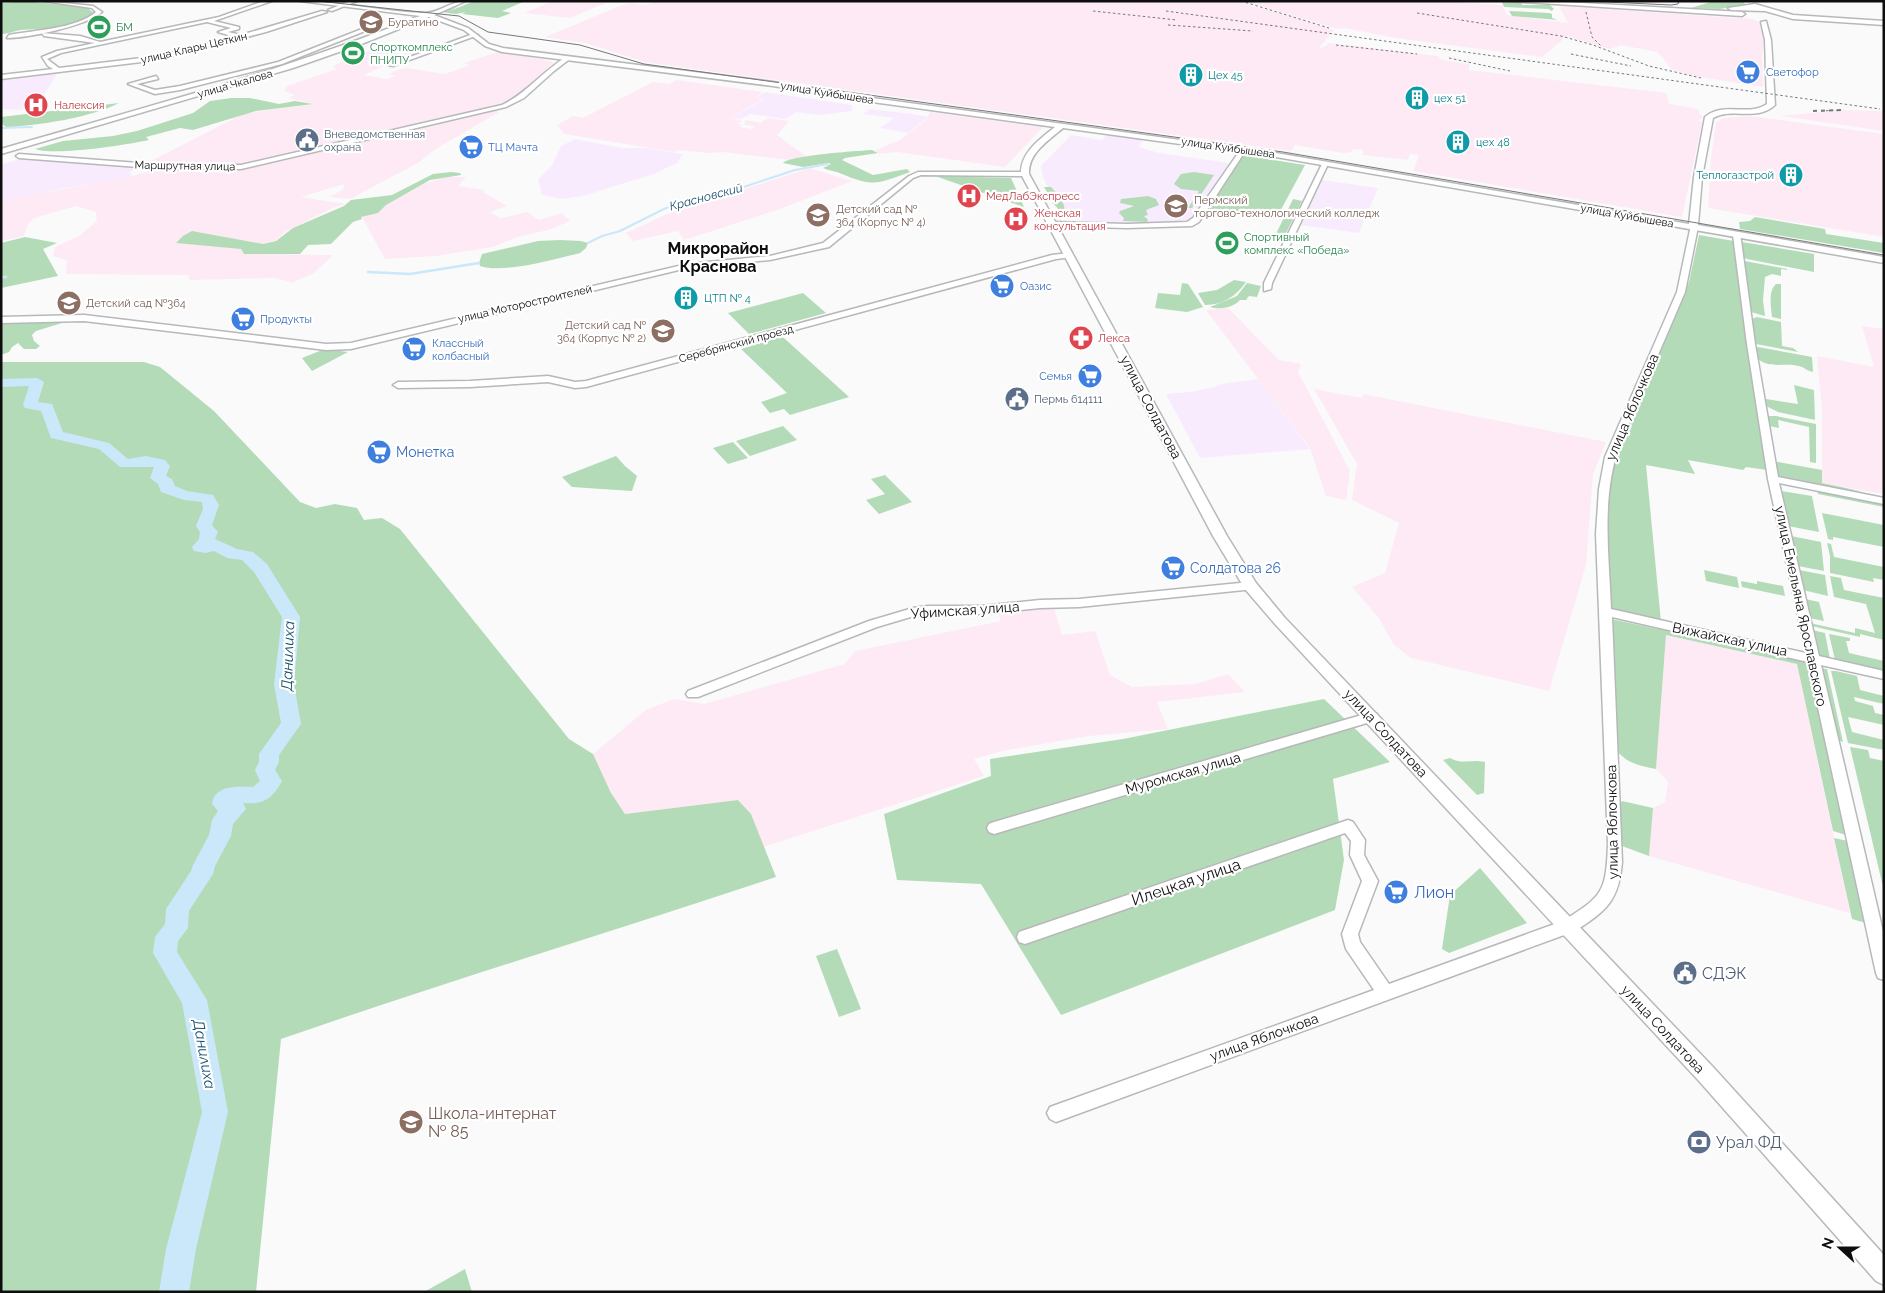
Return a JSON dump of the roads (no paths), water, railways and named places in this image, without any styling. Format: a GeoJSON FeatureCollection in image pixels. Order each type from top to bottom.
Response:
{"type":"FeatureCollection","features":[{"type":"Feature","properties":{"kind":"main road","name":"улица Куйбышева"},"geometry":{"type":"LineString","coordinates":[[302,1],[442,16],[462,21],[471,26],[480,35],[502,47],[568,58]]}},
{"type":"Feature","properties":{"kind":"main road","name":"улица Чкалова"},"geometry":{"type":"LineString","coordinates":[[1,148],[281,64],[323,50],[368,30],[378,28],[445,1]]}},
{"type":"Feature","properties":{"kind":"main road","name":"улица Чкалова"},"geometry":{"type":"LineString","coordinates":[[1,152],[248,80],[336,52],[463,1]]}},
{"type":"Feature","properties":{"kind":"main road"},"geometry":{"type":"LineString","coordinates":[[1512,1],[1696,11],[1884,25]]}},
{"type":"Feature","properties":{"kind":"main road"},"geometry":{"type":"LineString","coordinates":[[1554,1],[1710,10],[1736,7],[1746,4],[1746,2],[1764,9]]}},
{"type":"Feature","properties":{"kind":"main road"},"geometry":{"type":"LineString","coordinates":[[1659,7],[1701,4]]}},
{"type":"Feature","properties":{"kind":"main road"},"geometry":{"type":"LineString","coordinates":[[1736,7],[1764,9]]}},
{"type":"Feature","properties":{"kind":"main road"},"geometry":{"type":"LineString","coordinates":[[1736,7],[1735,11],[1758,17],[1800,17],[1884,25]]}},
{"type":"Feature","properties":{"kind":"main road"},"geometry":{"type":"LineString","coordinates":[[1758,17],[1764,9]]}},
{"type":"Feature","properties":{"kind":"main road","name":"улица Куйбышева"},"geometry":{"type":"LineString","coordinates":[[428,15],[466,29],[487,44],[502,50],[1243,150],[1884,260]]}},
{"type":"Feature","properties":{"kind":"main road"},"geometry":{"type":"LineString","coordinates":[[1694,227],[1693,219],[1698,177],[1709,117],[1719,113],[1762,110],[1771,105],[1768,40],[1758,17]]}},
{"type":"Feature","properties":{"kind":"main road"},"geometry":{"type":"LineString","coordinates":[[411,22],[426,19],[442,20]]}},
{"type":"Feature","properties":{"kind":"main road"},"geometry":{"type":"LineString","coordinates":[[368,30],[372,34],[385,33]]}},
{"type":"Feature","properties":{"kind":"main road"},"geometry":{"type":"LineString","coordinates":[[323,50],[322,52],[325,53],[336,52]]}},
{"type":"Feature","properties":{"kind":"main road"},"geometry":{"type":"LineString","coordinates":[[1025,174],[1024,165],[1028,158],[1062,125]]}},
{"type":"Feature","properties":{"kind":"main road","name":"улица Солдатова"},"geometry":{"type":"LineString","coordinates":[[1025,174],[1216,528],[1250,586],[1275,616],[1706,1074],[1884,1273]]}},
{"type":"Feature","properties":{"kind":"street"},"geometry":{"type":"LineString","coordinates":[[9,37],[73,24],[95,17],[99,12],[93,6],[46,1]]}},
{"type":"Feature","properties":{"kind":"street"},"geometry":{"type":"LineString","coordinates":[[58,70],[50,66],[44,58],[54,53],[206,21],[270,1]]}},
{"type":"Feature","properties":{"kind":"street","name":"улица Клары Цеткин"},"geometry":{"type":"LineString","coordinates":[[1,77],[146,60],[260,32],[355,1]]}},
{"type":"Feature","properties":{"kind":"street"},"geometry":{"type":"LineString","coordinates":[[206,21],[260,32]]}},
{"type":"Feature","properties":{"kind":"street"},"geometry":{"type":"LineString","coordinates":[[236,27],[221,32],[242,37]]}},
{"type":"Feature","properties":{"kind":"street"},"geometry":{"type":"LineString","coordinates":[[147,74],[156,78],[132,84],[152,91],[164,91],[281,64],[368,30]]}},
{"type":"Feature","properties":{"kind":"street"},"geometry":{"type":"LineString","coordinates":[[28,33],[80,38],[100,43]]}},
{"type":"Feature","properties":{"kind":"street"},"geometry":{"type":"LineString","coordinates":[[391,65],[475,35]]}},
{"type":"Feature","properties":{"kind":"street","name":"Маршрутная улица"},"geometry":{"type":"LineString","coordinates":[[19,156],[159,167],[243,167],[504,106],[518,100],[557,65],[568,58]]}},
{"type":"Feature","properties":{"kind":"street"},"geometry":{"type":"LineString","coordinates":[[1052,224],[1127,226],[1189,224],[1196,220],[1243,150]]}},
{"type":"Feature","properties":{"kind":"street"},"geometry":{"type":"LineString","coordinates":[[1267,289],[1268,282],[1326,164]]}},
{"type":"Feature","properties":{"kind":"street","name":"улица Моторостроителей"},"geometry":{"type":"LineString","coordinates":[[1,320],[84,318],[326,347],[351,346],[687,266],[770,258],[815,249],[826,245],[911,177],[920,174],[1025,174]]}},
{"type":"Feature","properties":{"kind":"street","name":"улица Яблочкова"},"geometry":{"type":"LineString","coordinates":[[1056,1113],[1568,926],[1609,897],[1614,881],[1614,829],[1602,510],[1606,466],[1681,292],[1694,227]]}},
{"type":"Feature","properties":{"kind":"street","name":"улица Емельяна Ярославского"},"geometry":{"type":"LineString","coordinates":[[1737,235],[1751,344],[1772,479],[1812,658],[1881,947],[1884,973]]}},
{"type":"Feature","properties":{"kind":"street","name":"Серебрянский проезд"},"geometry":{"type":"LineString","coordinates":[[398,385],[476,384],[548,379],[575,385],[586,384],[1054,257],[1069,255]]}},
{"type":"Feature","properties":{"kind":"street"},"geometry":{"type":"LineString","coordinates":[[1772,479],[1884,501]]}},
{"type":"Feature","properties":{"kind":"street","name":"Уфимская улица"},"geometry":{"type":"LineString","coordinates":[[693,694],[864,627],[913,612],[928,610],[981,610],[1040,604],[1078,603],[1250,586]]}},
{"type":"Feature","properties":{"kind":"street","name":"Вижайская улица"},"geometry":{"type":"LineString","coordinates":[[1605,612],[1884,675]]}},
{"type":"Feature","properties":{"kind":"street","name":"Муромская улица"},"geometry":{"type":"LineString","coordinates":[[994,828],[1372,717]]}},
{"type":"Feature","properties":{"kind":"street","name":"Илецкая улица"},"geometry":{"type":"LineString","coordinates":[[1025,937],[1348,826],[1358,840],[1357,855],[1370,881],[1350,934],[1352,944],[1386,993]]}},
{"type":"Feature","properties":{"kind":"waterway"},"geometry":{"type":"LineString","coordinates":[[1,128],[32,127]]}},
{"type":"Feature","properties":{"kind":"waterway","name":"Красновский"},"geometry":{"type":"LineString","coordinates":[[588,243],[602,236],[620,231],[666,208],[722,194],[795,170],[828,164]]}},
{"type":"Feature","properties":{"kind":"waterway"},"geometry":{"type":"LineString","coordinates":[[368,272],[410,274],[479,263]]}},
{"type":"Feature","properties":{"kind":"waterway"},"geometry":{"type":"LineString","coordinates":[[1,277],[6,277]]}},
{"type":"Feature","properties":{"kind":"waterway","name":"Данилиха"},"geometry":{"type":"LineString","coordinates":[[1,383],[37,382],[30,405],[47,407],[56,435],[104,446],[125,464],[146,461],[160,463],[162,466],[158,478],[166,482],[167,489],[184,495],[207,498],[211,509],[204,526],[210,532],[207,534],[207,541],[200,547],[206,548],[214,544],[233,554],[247,556],[261,568],[291,617],[284,684],[291,724],[269,754],[269,762],[265,770],[271,781],[260,794],[254,796],[228,796],[223,801],[223,804],[235,809],[223,820],[220,836],[204,865],[202,874],[178,909],[176,928],[167,937],[165,953],[194,1000],[215,1112],[181,1249],[174,1292]]}},
{"type":"Feature","properties":{"kind":"tram line"},"geometry":{"type":"LineString","coordinates":[[317,1],[459,16],[488,32],[580,45],[644,64],[1283,152],[1884,255]]}},
{"type":"Feature","properties":{"kind":"tram line"},"geometry":{"type":"LineString","coordinates":[[1586,1],[1671,5],[1678,4],[1679,1]]}},
{"type":"Feature","properties":{"kind":"railway"},"geometry":{"type":"LineString","coordinates":[[1241,1],[1329,28]]}},
{"type":"Feature","properties":{"kind":"railway"},"geometry":{"type":"LineString","coordinates":[[1093,11],[1177,20]]}},
{"type":"Feature","properties":{"kind":"railway"},"geometry":{"type":"LineString","coordinates":[[1166,11],[1880,109]]}},
{"type":"Feature","properties":{"kind":"railway"},"geometry":{"type":"LineString","coordinates":[[1586,12],[1592,37],[1601,46]]}},
{"type":"Feature","properties":{"kind":"railway"},"geometry":{"type":"LineString","coordinates":[[1417,13],[1561,36],[1593,45],[1649,66],[1701,78]]}},
{"type":"Feature","properties":{"kind":"railway"},"geometry":{"type":"LineString","coordinates":[[1168,25],[1253,31]]}},
{"type":"Feature","properties":{"kind":"railway"},"geometry":{"type":"LineString","coordinates":[[1336,45],[1417,54]]}},
{"type":"Feature","properties":{"kind":"railway"},"geometry":{"type":"LineString","coordinates":[[1571,54],[1631,66]]}},
{"type":"Feature","properties":{"kind":"railway"},"geometry":{"type":"LineString","coordinates":[[1449,58],[1510,71]]}},
{"type":"Feature","properties":{"kind":"railway"},"geometry":{"type":"LineString","coordinates":[[1813,111],[1841,110],[1821,111]]}},
{"type":"Feature","properties":{"kind":"place","name":"Буратино"},"geometry":{"type":"Point","coordinates":[371,22]}},
{"type":"Feature","properties":{"kind":"place","name":"БМ"},"geometry":{"type":"Point","coordinates":[99,27]}},
{"type":"Feature","properties":{"kind":"place","name":"Спорткомплекс ПНИПУ"},"geometry":{"type":"Point","coordinates":[353,53]}},
{"type":"Feature","properties":{"kind":"place","name":"Светофор"},"geometry":{"type":"Point","coordinates":[1748,72]}},
{"type":"Feature","properties":{"kind":"place","name":"Цех 45"},"geometry":{"type":"Point","coordinates":[1191,75]}},
{"type":"Feature","properties":{"kind":"place","name":"цех 51"},"geometry":{"type":"Point","coordinates":[1417,98]}},
{"type":"Feature","properties":{"kind":"place","name":"Налексия"},"geometry":{"type":"Point","coordinates":[36,105]}},
{"type":"Feature","properties":{"kind":"place","name":"Вневедомственная охрана"},"geometry":{"type":"Point","coordinates":[307,140]}},
{"type":"Feature","properties":{"kind":"place","name":"цех 48"},"geometry":{"type":"Point","coordinates":[1458,142]}},
{"type":"Feature","properties":{"kind":"place","name":"ТЦ Мачта"},"geometry":{"type":"Point","coordinates":[471,147]}},
{"type":"Feature","properties":{"kind":"place","name":"Теплогазстрой"},"geometry":{"type":"Point","coordinates":[1791,175]}},
{"type":"Feature","properties":{"kind":"place","name":"МедЛабЭкспресс"},"geometry":{"type":"Point","coordinates":[969,196]}},
{"type":"Feature","properties":{"kind":"place","name":"Пермский торгово-технологический колледж"},"geometry":{"type":"Point","coordinates":[1176,206]}},
{"type":"Feature","properties":{"kind":"place","name":"Детский сад № 364 (Корпус № 4)"},"geometry":{"type":"Point","coordinates":[818,215]}},
{"type":"Feature","properties":{"kind":"place","name":"Женская консультация"},"geometry":{"type":"Point","coordinates":[1016,219]}},
{"type":"Feature","properties":{"kind":"place","name":"Спортивный комплекс «Победа»"},"geometry":{"type":"Point","coordinates":[1227,243]}},
{"type":"Feature","properties":{"kind":"place","name":"Оазис"},"geometry":{"type":"Point","coordinates":[1002,286]}},
{"type":"Feature","properties":{"kind":"place","name":"ЦТП № 4"},"geometry":{"type":"Point","coordinates":[686,298]}},
{"type":"Feature","properties":{"kind":"place","name":"Детский сад №364"},"geometry":{"type":"Point","coordinates":[69,303]}},
{"type":"Feature","properties":{"kind":"place","name":"Продукты"},"geometry":{"type":"Point","coordinates":[243,319]}},
{"type":"Feature","properties":{"kind":"place","name":"Детский сад № 364 (Корпус № 2)"},"geometry":{"type":"Point","coordinates":[663,331]}},
{"type":"Feature","properties":{"kind":"place","name":"Лекса"},"geometry":{"type":"Point","coordinates":[1081,338]}},
{"type":"Feature","properties":{"kind":"place","name":"Классный колбасный"},"geometry":{"type":"Point","coordinates":[414,349]}},
{"type":"Feature","properties":{"kind":"place","name":"Семья"},"geometry":{"type":"Point","coordinates":[1090,376]}},
{"type":"Feature","properties":{"kind":"place","name":"Пермь 614111"},"geometry":{"type":"Point","coordinates":[1017,399]}},
{"type":"Feature","properties":{"kind":"place","name":"Монетка"},"geometry":{"type":"Point","coordinates":[379,452]}},
{"type":"Feature","properties":{"kind":"place","name":"Солдатова 26"},"geometry":{"type":"Point","coordinates":[1173,568]}},
{"type":"Feature","properties":{"kind":"place","name":"Лион"},"geometry":{"type":"Point","coordinates":[1396,892]}},
{"type":"Feature","properties":{"kind":"place","name":"СДЭК"},"geometry":{"type":"Point","coordinates":[1685,973]}},
{"type":"Feature","properties":{"kind":"place","name":"Школа-интернат № 85"},"geometry":{"type":"Point","coordinates":[411,1122]}},
{"type":"Feature","properties":{"kind":"place","name":"Урал ФД"},"geometry":{"type":"Point","coordinates":[1699,1142]}},
{"type":"Feature","properties":{"kind":"district","name":"Микрорайон Краснова"},"geometry":{"type":"Point","coordinates":[718,257]}}]}
